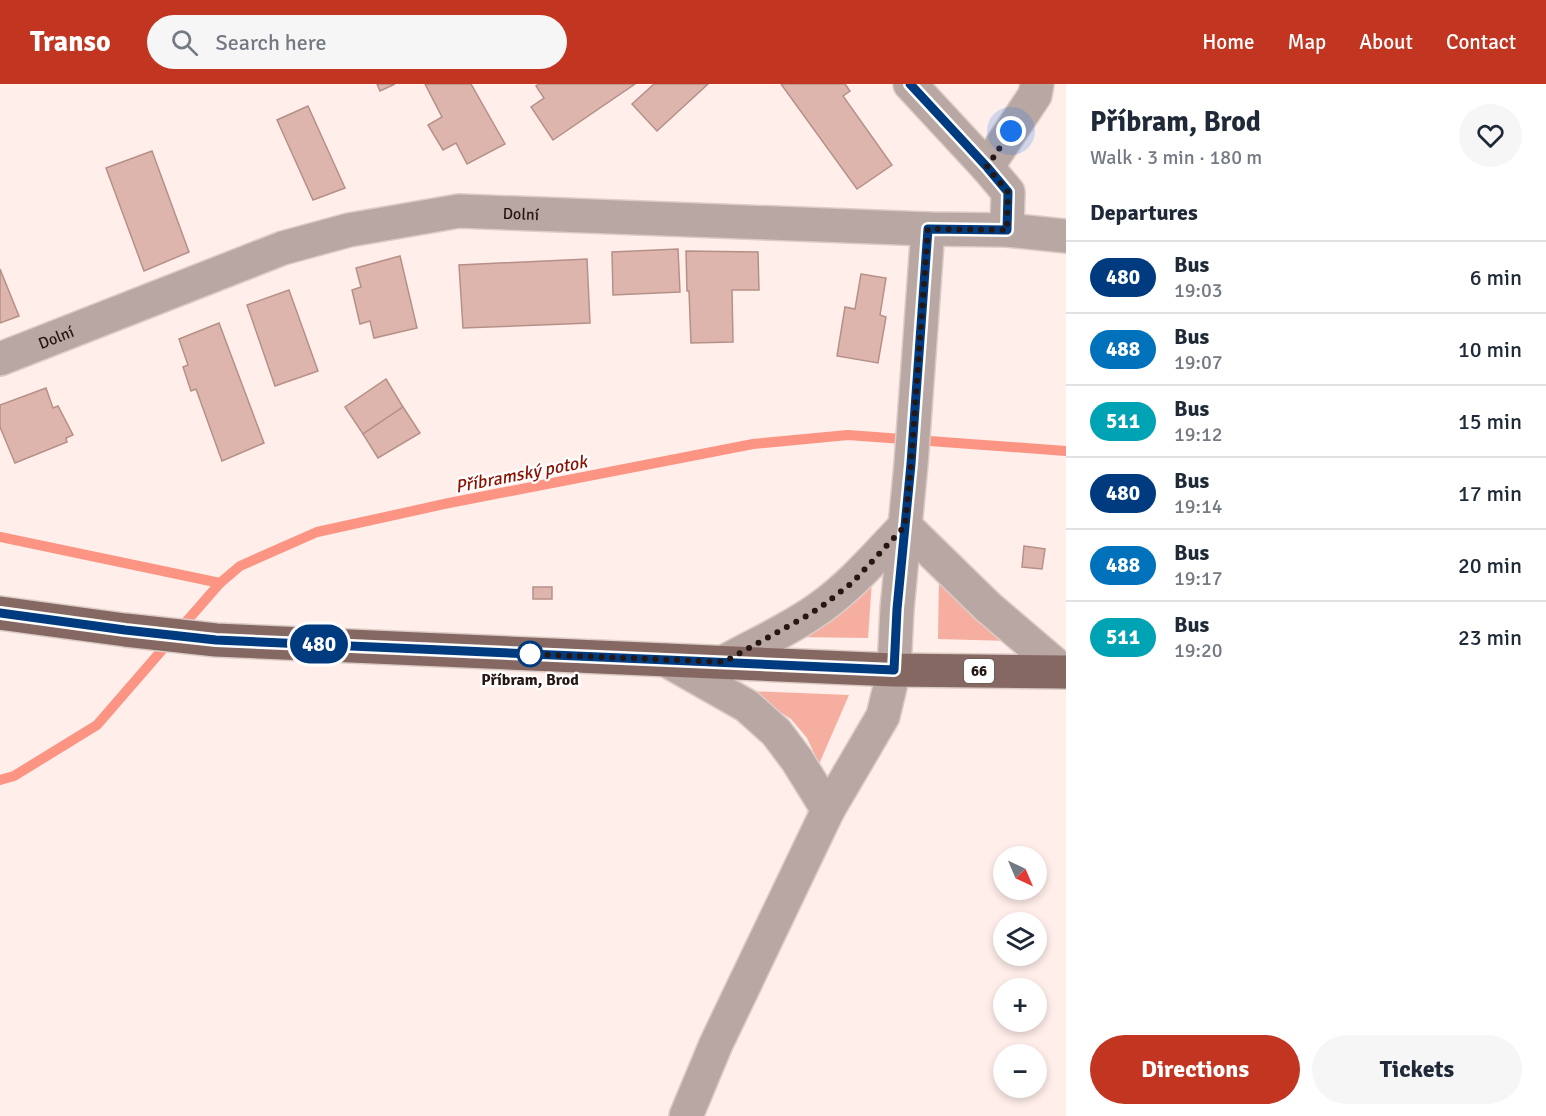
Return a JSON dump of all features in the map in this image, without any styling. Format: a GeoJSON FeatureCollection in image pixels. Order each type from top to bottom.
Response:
{"type":"FeatureCollection","features":[{"type":"Feature","properties":{"kind":"main road","name":"66"},"geometry":{"type":"LineString","coordinates":[[0,613],[216,640],[894,670],[1065,672]]}},
{"type":"Feature","properties":{"kind":"street"},"geometry":{"type":"LineString","coordinates":[[910,84],[1008,192],[1007,230]]}},
{"type":"Feature","properties":{"kind":"street"},"geometry":{"type":"LineString","coordinates":[[987,167],[1035,95],[1037,84]]}},
{"type":"Feature","properties":{"kind":"street","name":"Dolní"},"geometry":{"type":"LineString","coordinates":[[0,359],[283,248],[349,230],[459,211],[1007,230],[1066,236]]}},
{"type":"Feature","properties":{"kind":"street"},"geometry":{"type":"LineString","coordinates":[[687,1116],[716,1044],[828,810],[883,716],[894,670],[928,229]]}},
{"type":"Feature","properties":{"kind":"street"},"geometry":{"type":"LineString","coordinates":[[724,662],[821,607],[853,582],[905,526]]}},
{"type":"Feature","properties":{"kind":"street"},"geometry":{"type":"LineString","coordinates":[[905,526],[988,607],[1065,672]]}},
{"type":"Feature","properties":{"kind":"street"},"geometry":{"type":"LineString","coordinates":[[666,660],[747,706],[776,732],[797,760],[828,810]]}},
{"type":"Feature","properties":{"kind":"shaded area"},"geometry":{"type":"Polygon","coordinates":[[[939,577],[1009,641],[938,639],[939,577]]]}},
{"type":"Feature","properties":{"kind":"shaded area"},"geometry":{"type":"Polygon","coordinates":[[[872,580],[868,638],[794,637],[872,580]]]}},
{"type":"Feature","properties":{"kind":"shaded area"},"geometry":{"type":"Polygon","coordinates":[[[747,691],[849,695],[819,764],[807,738],[791,719],[747,691]]]}},
{"type":"Feature","properties":{"kind":"building"},"geometry":{"type":"Polygon","coordinates":[[[377,84],[395,84],[380,91],[377,84]]]}},
{"type":"Feature","properties":{"kind":"building"},"geometry":{"type":"Polygon","coordinates":[[[425,84],[471,84],[505,144],[467,164],[456,143],[443,150],[428,125],[442,117],[425,84]]]}},
{"type":"Feature","properties":{"kind":"building"},"geometry":{"type":"Polygon","coordinates":[[[539,84],[635,84],[553,140],[531,107],[544,98],[536,86],[539,84]]]}},
{"type":"Feature","properties":{"kind":"building"},"geometry":{"type":"Polygon","coordinates":[[[654,84],[708,84],[657,131],[632,104],[654,84]]]}},
{"type":"Feature","properties":{"kind":"building"},"geometry":{"type":"Polygon","coordinates":[[[781,84],[845,84],[850,91],[843,96],[892,165],[857,189],[781,84]]]}},
{"type":"Feature","properties":{"kind":"building"},"geometry":{"type":"Polygon","coordinates":[[[308,106],[345,188],[313,200],[277,120],[308,106]]]}},
{"type":"Feature","properties":{"kind":"building"},"geometry":{"type":"Polygon","coordinates":[[[152,151],[189,252],[144,271],[106,168],[152,151]]]}},
{"type":"Feature","properties":{"kind":"building"},"geometry":{"type":"Polygon","coordinates":[[[678,249],[680,292],[613,295],[612,252],[678,249]]]}},
{"type":"Feature","properties":{"kind":"building"},"geometry":{"type":"Polygon","coordinates":[[[686,251],[758,252],[759,290],[732,290],[733,342],[691,343],[686,251]]]}},
{"type":"Feature","properties":{"kind":"building"},"geometry":{"type":"Polygon","coordinates":[[[400,256],[417,328],[374,338],[370,321],[360,324],[352,290],[361,287],[356,268],[400,256]]]}},
{"type":"Feature","properties":{"kind":"building"},"geometry":{"type":"Polygon","coordinates":[[[587,259],[590,323],[463,328],[459,265],[587,259]]]}},
{"type":"Feature","properties":{"kind":"building"},"geometry":{"type":"Polygon","coordinates":[[[0,269],[19,316],[0,323],[0,269]]]}},
{"type":"Feature","properties":{"kind":"building"},"geometry":{"type":"Polygon","coordinates":[[[861,274],[886,278],[880,315],[886,317],[878,363],[837,356],[845,307],[855,309],[861,274]]]}},
{"type":"Feature","properties":{"kind":"building"},"geometry":{"type":"Polygon","coordinates":[[[289,290],[318,371],[275,386],[247,305],[289,290]]]}},
{"type":"Feature","properties":{"kind":"building"},"geometry":{"type":"Polygon","coordinates":[[[219,323],[264,443],[222,461],[196,389],[191,391],[183,367],[188,365],[179,339],[219,323]]]}},
{"type":"Feature","properties":{"kind":"building"},"geometry":{"type":"Polygon","coordinates":[[[386,379],[403,407],[363,434],[345,407],[386,379]]]}},
{"type":"Feature","properties":{"kind":"building"},"geometry":{"type":"Polygon","coordinates":[[[46,388],[53,408],[58,406],[73,435],[66,438],[67,442],[15,463],[0,427],[0,405],[46,388]]]}},
{"type":"Feature","properties":{"kind":"building"},"geometry":{"type":"Polygon","coordinates":[[[403,407],[420,433],[378,458],[363,434],[403,407]]]}},
{"type":"Feature","properties":{"kind":"building"},"geometry":{"type":"Polygon","coordinates":[[[1024,546],[1045,549],[1042,569],[1022,567],[1024,546]]]}},
{"type":"Feature","properties":{"kind":"building"},"geometry":{"type":"Polygon","coordinates":[[[533,587],[552,587],[552,599],[533,599],[533,587]]]}},
{"type":"Feature","properties":{"kind":"waterway","name":"Příbramský potok"},"geometry":{"type":"LineString","coordinates":[[0,537],[220,583],[240,566],[317,532],[449,503],[753,444],[848,435],[1066,451]]}},
{"type":"Feature","properties":{"kind":"waterway"},"geometry":{"type":"LineString","coordinates":[[179,630],[220,583]]}},
{"type":"Feature","properties":{"kind":"waterway"},"geometry":{"type":"LineString","coordinates":[[0,780],[14,776],[97,725],[169,642]]}},
{"type":"Feature","properties":{"kind":"bus line","name":"480"},"geometry":{"type":"LineString","coordinates":[[0,613],[216,640],[894,670],[928,229],[1007,230],[1008,192],[910,84]]}},
{"type":"Feature","properties":{"kind":"place","name":"Příbram, Brod"},"geometry":{"type":"Point","coordinates":[530,654]}},
{"type":"Feature","properties":{"kind":"route"},"geometry":{"type":"LineString","coordinates":[[530,654],[528,654],[724,662],[821,607],[853,582],[905,526],[928,229],[1007,230],[1008,192],[987,167],[1011,131]]}}]}
